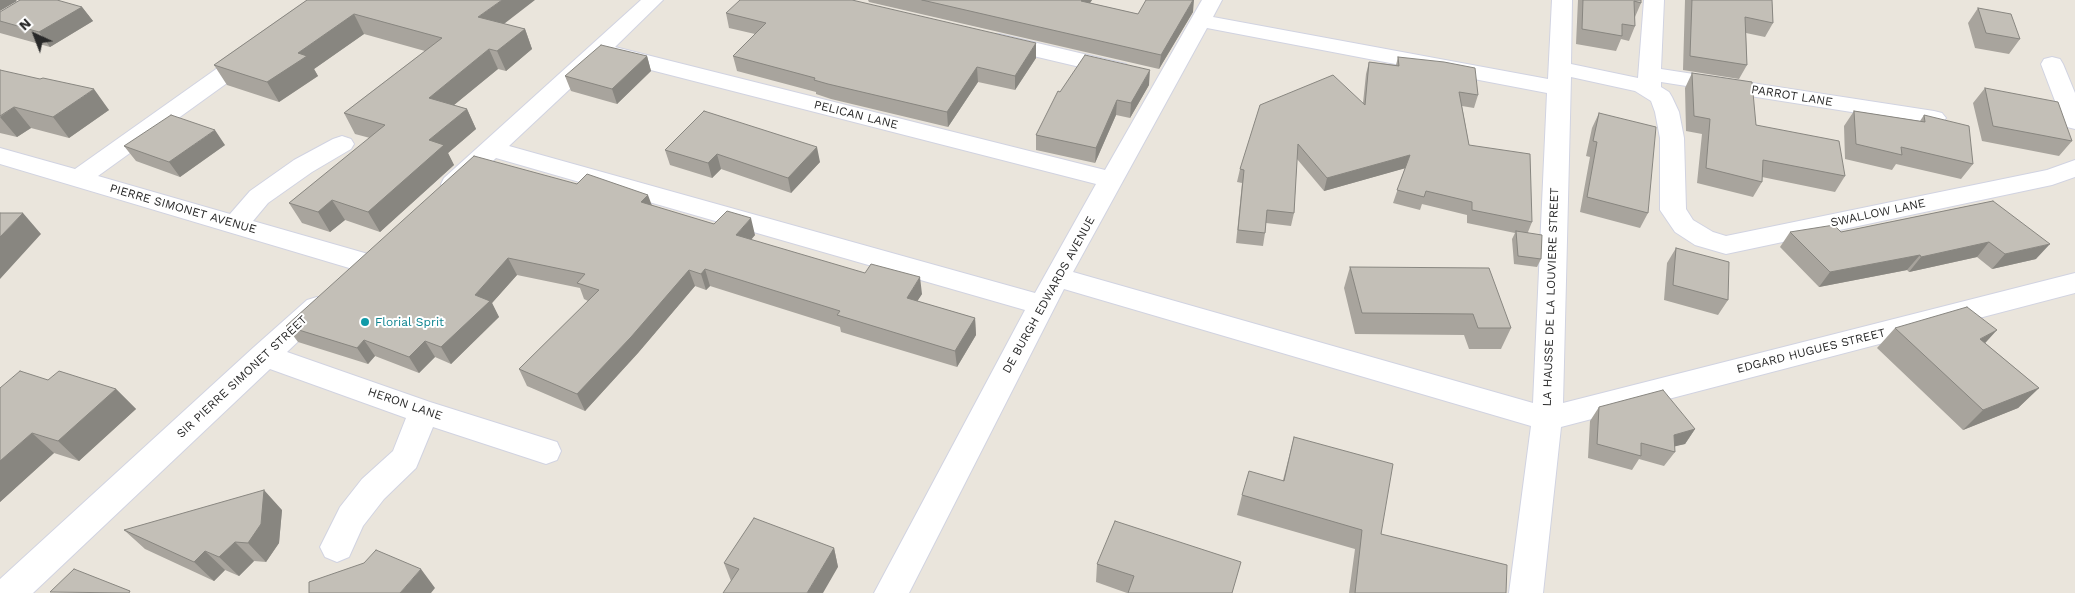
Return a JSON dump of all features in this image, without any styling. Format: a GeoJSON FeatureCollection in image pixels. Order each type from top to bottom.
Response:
{"type":"FeatureCollection","features":[{"type":"Feature","properties":{"kind":"street"},"geometry":{"type":"LineString","coordinates":[[432,203],[653,0]]}},
{"type":"Feature","properties":{"kind":"street","name":"DE BURGH EDWARDS AVENUE"},"geometry":{"type":"LineString","coordinates":[[891,593],[1042,305],[1112,180],[1152,77],[1201,21],[1212,0]]}},
{"type":"Feature","properties":{"kind":"street","name":"LA HAUSSE DE LA LOUVIERE STREET"},"geometry":{"type":"LineString","coordinates":[[1526,593],[1547,418],[1562,0]]}},
{"type":"Feature","properties":{"kind":"street"},"geometry":{"type":"LineString","coordinates":[[1653,87],[1654,0]]}},
{"type":"Feature","properties":{"kind":"street","name":"PARROT LANE"},"geometry":{"type":"LineString","coordinates":[[1201,21],[1559,79],[1608,76],[1643,86],[1934,118]]}},
{"type":"Feature","properties":{"kind":"street"},"geometry":{"type":"LineString","coordinates":[[977,36],[1152,77]]}},
{"type":"Feature","properties":{"kind":"street"},"geometry":{"type":"LineString","coordinates":[[78,180],[272,40]]}},
{"type":"Feature","properties":{"kind":"street","name":"PELICAN LANE"},"geometry":{"type":"LineString","coordinates":[[599,49],[1112,180]]}},
{"type":"Feature","properties":{"kind":"street"},"geometry":{"type":"LineString","coordinates":[[2052,64],[2075,122]]}},
{"type":"Feature","properties":{"kind":"street","name":"SWALLOW LANE"},"geometry":{"type":"LineString","coordinates":[[1653,87],[1667,112],[1672,138],[1673,210],[1684,226],[1704,239],[1726,245],[2052,177],[2075,168]]}},
{"type":"Feature","properties":{"kind":"street"},"geometry":{"type":"LineString","coordinates":[[236,224],[259,196],[303,166],[342,144]]}},
{"type":"Feature","properties":{"kind":"street"},"geometry":{"type":"LineString","coordinates":[[491,149],[1042,305]]}},
{"type":"Feature","properties":{"kind":"street","name":"PIERRE SIMONET AVENUE"},"geometry":{"type":"LineString","coordinates":[[0,156],[236,224],[366,264]]}},
{"type":"Feature","properties":{"kind":"street","name":"SIR PIERRE SIMONET STREET"},"geometry":{"type":"LineString","coordinates":[[9,593],[264,355],[388,243]]}},
{"type":"Feature","properties":{"kind":"street"},"geometry":{"type":"LineString","coordinates":[[1057,277],[1547,418]]}},
{"type":"Feature","properties":{"kind":"street","name":"EDGARD HUGUES STREET"},"geometry":{"type":"LineString","coordinates":[[1547,418],[2075,283]]}},
{"type":"Feature","properties":{"kind":"street","name":"HERON LANE"},"geometry":{"type":"LineString","coordinates":[[264,355],[424,412],[546,451]]}},
{"type":"Feature","properties":{"kind":"street"},"geometry":{"type":"LineString","coordinates":[[337,547],[351,516],[373,488],[405,459],[424,412]]}},
{"type":"Feature","properties":{"kind":"building"},"geometry":{"type":"Polygon","coordinates":[[[20,0],[57,0],[82,7],[39,32],[0,21],[0,12],[20,0]]]}},
{"type":"Feature","properties":{"kind":"building"},"geometry":{"type":"Polygon","coordinates":[[[307,0],[502,0],[478,17],[525,29],[497,51],[489,49],[429,98],[467,109],[429,140],[444,145],[368,212],[332,200],[318,212],[289,203],[385,125],[344,113],[442,38],[354,14],[298,53],[307,56],[267,82],[214,65],[307,0]]]}},
{"type":"Feature","properties":{"kind":"building"},"geometry":{"type":"Polygon","coordinates":[[[740,0],[852,0],[1036,43],[1015,76],[977,67],[947,112],[828,84],[814,80],[815,78],[733,56],[766,23],[726,13],[740,0]]]}},
{"type":"Feature","properties":{"kind":"building"},"geometry":{"type":"Polygon","coordinates":[[[922,0],[1082,0],[1138,14],[1146,0],[1193,0],[1161,55],[922,0]]]}},
{"type":"Feature","properties":{"kind":"building"},"geometry":{"type":"Polygon","coordinates":[[[1583,0],[1641,0],[1641,3],[1634,1],[1635,26],[1622,24],[1622,36],[1582,29],[1583,0]]]}},
{"type":"Feature","properties":{"kind":"building"},"geometry":{"type":"Polygon","coordinates":[[[1692,0],[1772,0],[1773,23],[1745,17],[1747,65],[1690,56],[1692,0]]]}},
{"type":"Feature","properties":{"kind":"building"},"geometry":{"type":"Polygon","coordinates":[[[1978,8],[2011,14],[2020,39],[1986,33],[1978,8]]]}},
{"type":"Feature","properties":{"kind":"building"},"geometry":{"type":"Polygon","coordinates":[[[601,45],[647,56],[612,89],[565,76],[601,45]]]}},
{"type":"Feature","properties":{"kind":"building"},"geometry":{"type":"Polygon","coordinates":[[[1085,55],[1150,70],[1131,103],[1117,100],[1096,148],[1036,135],[1058,91],[1060,92],[1085,55]]]}},
{"type":"Feature","properties":{"kind":"building"},"geometry":{"type":"Polygon","coordinates":[[[1398,57],[1444,62],[1475,68],[1478,95],[1459,92],[1469,145],[1530,154],[1532,222],[1472,210],[1472,202],[1426,191],[1424,197],[1397,190],[1410,155],[1327,178],[1298,144],[1294,213],[1267,210],[1265,233],[1238,230],[1244,170],[1240,169],[1260,105],[1333,75],[1365,105],[1369,62],[1399,66],[1398,57]]]}},
{"type":"Feature","properties":{"kind":"building"},"geometry":{"type":"Polygon","coordinates":[[[0,70],[94,89],[53,117],[14,107],[0,116],[0,70]]]}},
{"type":"Feature","properties":{"kind":"building"},"geometry":{"type":"Polygon","coordinates":[[[1692,73],[1752,82],[1756,125],[1839,141],[1845,176],[1763,160],[1762,182],[1706,168],[1710,119],[1694,116],[1692,73]]]}},
{"type":"Feature","properties":{"kind":"building"},"geometry":{"type":"Polygon","coordinates":[[[1985,88],[2058,102],[2072,141],[1993,126],[1985,88]]]}},
{"type":"Feature","properties":{"kind":"building"},"geometry":{"type":"Polygon","coordinates":[[[704,111],[817,147],[788,178],[717,154],[708,163],[665,150],[704,111]]]}},
{"type":"Feature","properties":{"kind":"building"},"geometry":{"type":"Polygon","coordinates":[[[1854,111],[1925,122],[1924,115],[1969,126],[1973,164],[1901,147],[1902,155],[1856,144],[1854,111]]]}},
{"type":"Feature","properties":{"kind":"building"},"geometry":{"type":"Polygon","coordinates":[[[1599,113],[1656,127],[1648,213],[1587,197],[1597,142],[1593,141],[1599,113]]]}},
{"type":"Feature","properties":{"kind":"building"},"geometry":{"type":"Polygon","coordinates":[[[171,115],[215,130],[169,162],[124,146],[171,115]]]}},
{"type":"Feature","properties":{"kind":"building"},"geometry":{"type":"Polygon","coordinates":[[[474,156],[577,184],[587,174],[648,195],[641,202],[714,224],[727,211],[751,218],[736,235],[865,273],[871,264],[920,277],[907,298],[975,318],[955,351],[837,315],[840,311],[705,269],[701,274],[689,270],[631,337],[577,394],[519,369],[599,290],[577,283],[585,274],[508,258],[475,295],[490,301],[441,347],[425,341],[409,357],[364,340],[357,348],[286,326],[474,156]]]}},
{"type":"Feature","properties":{"kind":"building"},"geometry":{"type":"Polygon","coordinates":[[[1993,201],[2050,244],[2005,254],[1989,242],[1921,257],[1920,255],[1830,272],[1790,232],[1834,225],[1841,232],[1993,201]]]}},
{"type":"Feature","properties":{"kind":"building"},"geometry":{"type":"Polygon","coordinates":[[[0,213],[23,213],[0,237],[0,213]]]}},
{"type":"Feature","properties":{"kind":"building"},"geometry":{"type":"Polygon","coordinates":[[[1516,231],[1542,235],[1541,259],[1518,256],[1516,231]]]}},
{"type":"Feature","properties":{"kind":"building"},"geometry":{"type":"Polygon","coordinates":[[[1676,248],[1729,262],[1728,300],[1673,285],[1676,248]]]}},
{"type":"Feature","properties":{"kind":"building"},"geometry":{"type":"Polygon","coordinates":[[[1350,267],[1489,268],[1511,328],[1478,328],[1473,314],[1362,313],[1350,267]]]}},
{"type":"Feature","properties":{"kind":"building"},"geometry":{"type":"Polygon","coordinates":[[[1967,307],[1997,330],[1980,339],[2039,388],[1983,410],[1895,328],[1967,307]]]}},
{"type":"Feature","properties":{"kind":"building"},"geometry":{"type":"Polygon","coordinates":[[[20,371],[48,380],[59,371],[116,389],[58,441],[32,433],[0,461],[0,388],[20,371]]]}},
{"type":"Feature","properties":{"kind":"building"},"geometry":{"type":"Polygon","coordinates":[[[1663,390],[1695,429],[1674,435],[1675,452],[1641,443],[1641,456],[1597,444],[1599,407],[1663,390]]]}},
{"type":"Feature","properties":{"kind":"building"},"geometry":{"type":"Polygon","coordinates":[[[1294,437],[1393,464],[1381,534],[1507,565],[1506,593],[1355,593],[1362,530],[1242,495],[1249,471],[1284,481],[1294,437]]]}},
{"type":"Feature","properties":{"kind":"building"},"geometry":{"type":"Polygon","coordinates":[[[264,490],[261,524],[248,543],[235,542],[219,557],[205,551],[194,562],[124,530],[264,490]]]}},
{"type":"Feature","properties":{"kind":"building"},"geometry":{"type":"Polygon","coordinates":[[[754,518],[834,548],[807,593],[723,593],[739,569],[724,563],[754,518]]]}},
{"type":"Feature","properties":{"kind":"building"},"geometry":{"type":"Polygon","coordinates":[[[1115,521],[1241,562],[1232,593],[1128,593],[1134,576],[1097,564],[1115,521]]]}},
{"type":"Feature","properties":{"kind":"building"},"geometry":{"type":"Polygon","coordinates":[[[376,550],[421,569],[400,593],[309,593],[309,582],[364,563],[376,550]]]}},
{"type":"Feature","properties":{"kind":"building"},"geometry":{"type":"Polygon","coordinates":[[[74,569],[130,591],[129,593],[50,592],[74,569]]]}},
{"type":"Feature","properties":{"kind":"place","name":"Florial Sprit"},"geometry":{"type":"Point","coordinates":[365,322]}}]}
